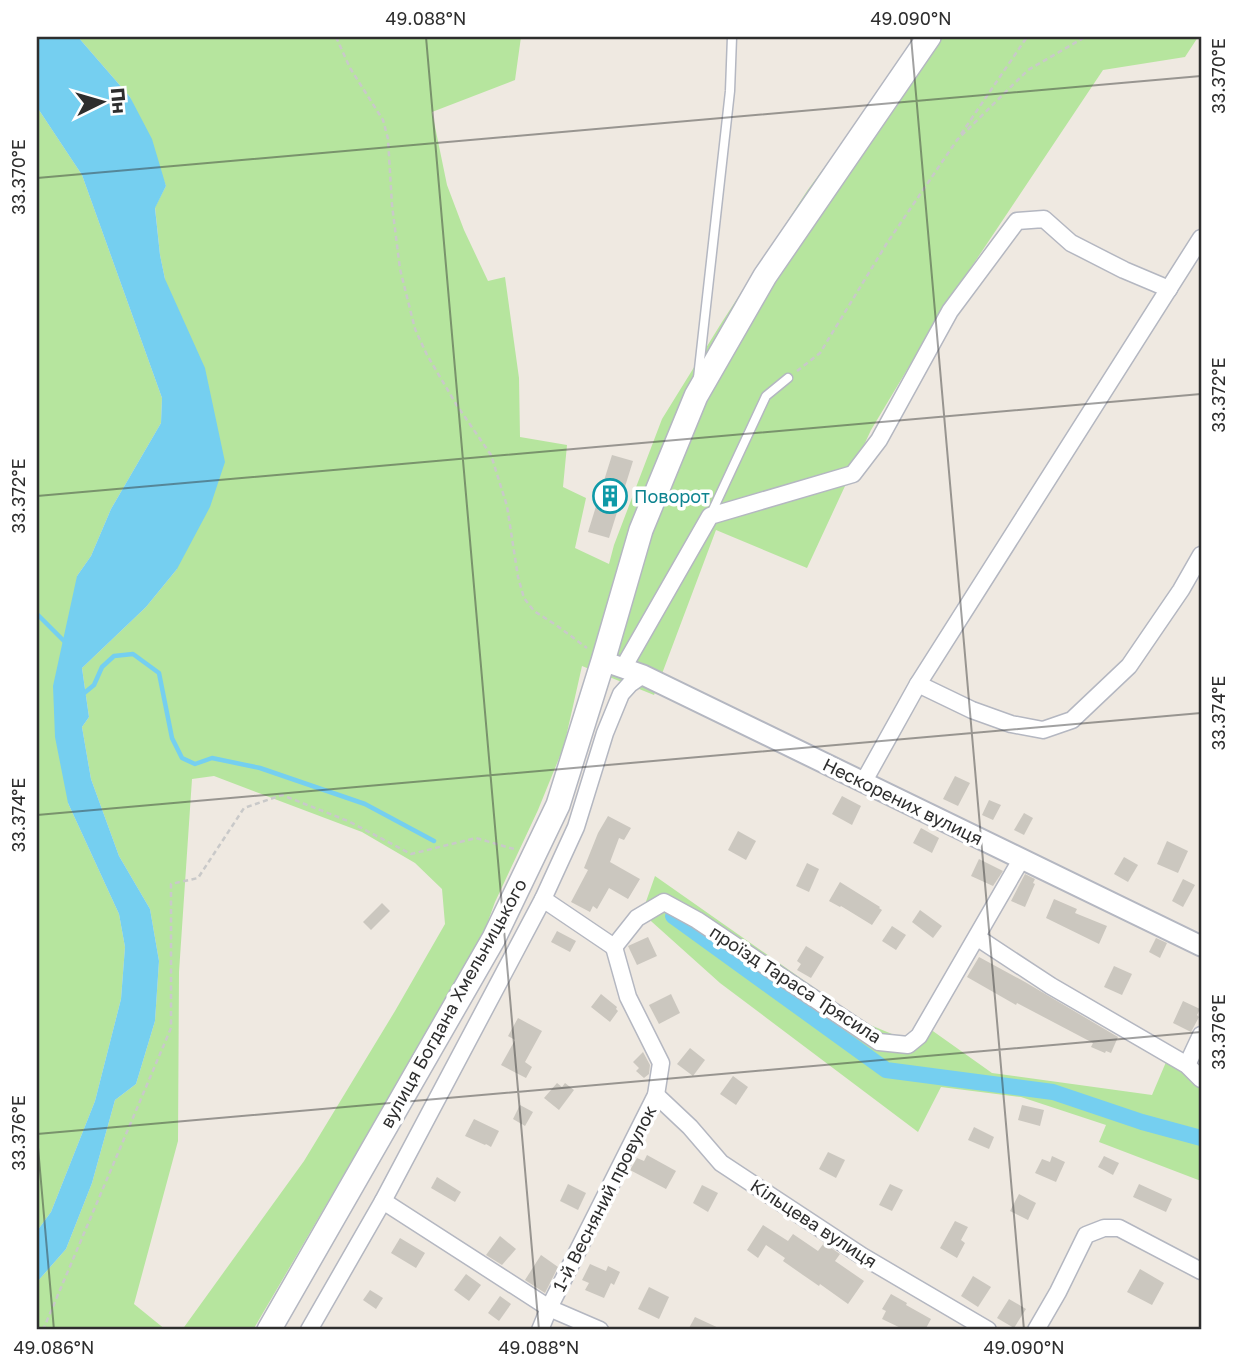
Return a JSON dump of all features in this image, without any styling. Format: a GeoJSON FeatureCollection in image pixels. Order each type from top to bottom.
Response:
{"type":"FeatureCollection","features":[{"type":"Feature","properties":{"kind":"main road","name":"вулиця Богдана Хмельницького"},"geometry":{"type":"LineString","coordinates":[[269,1330],[494,939],[558,805],[613,664],[641,530],[696,396],[765,276],[929,37]]}},
{"type":"Feature","properties":{"kind":"street"},"geometry":{"type":"LineString","coordinates":[[613,664],[710,516],[853,474],[879,440],[950,312],[1017,221],[1044,219],[1070,243],[1169,289]]}},
{"type":"Feature","properties":{"kind":"street"},"geometry":{"type":"LineString","coordinates":[[864,781],[918,684],[1201,238]]}},
{"type":"Feature","properties":{"kind":"street"},"geometry":{"type":"LineString","coordinates":[[918,684],[972,710],[1010,724],[1043,730],[1072,720],[1129,666],[1181,590],[1201,555]]}},
{"type":"Feature","properties":{"kind":"street","name":"Нескорених вулиця"},"geometry":{"type":"LineString","coordinates":[[613,664],[643,675],[1201,946]]}},
{"type":"Feature","properties":{"kind":"street"},"geometry":{"type":"LineString","coordinates":[[309,1330],[383,1201],[543,899],[576,827],[605,733],[621,694],[643,675]]}},
{"type":"Feature","properties":{"kind":"street","name":"проїзд Тараса Трясила"},"geometry":{"type":"LineString","coordinates":[[614,947],[637,918],[664,902],[697,920],[879,1042],[908,1045],[919,1036],[1023,858]]}},
{"type":"Feature","properties":{"kind":"street"},"geometry":{"type":"LineString","coordinates":[[543,899],[614,947]]}},
{"type":"Feature","properties":{"kind":"street"},"geometry":{"type":"LineString","coordinates":[[978,938],[1051,986],[1187,1065],[1201,1079]]}},
{"type":"Feature","properties":{"kind":"street","name":"1-й Весняний провулок"},"geometry":{"type":"LineString","coordinates":[[540,1330],[656,1095],[662,1063],[628,998],[614,947]]}},
{"type":"Feature","properties":{"kind":"street"},"geometry":{"type":"LineString","coordinates":[[1187,1065],[1201,1035]]}},
{"type":"Feature","properties":{"kind":"street","name":"Кільцева вулиця"},"geometry":{"type":"LineString","coordinates":[[656,1095],[690,1127],[721,1163],[862,1256],[988,1330]]}},
{"type":"Feature","properties":{"kind":"street"},"geometry":{"type":"LineString","coordinates":[[383,1201],[549,1308],[600,1330]]}},
{"type":"Feature","properties":{"kind":"street"},"geometry":{"type":"LineString","coordinates":[[1036,1330],[1086,1235],[1104,1228],[1119,1228],[1201,1271]]}},
{"type":"Feature","properties":{"kind":"lane"},"geometry":{"type":"LineString","coordinates":[[696,396],[730,91],[732,37]]}},
{"type":"Feature","properties":{"kind":"lane"},"geometry":{"type":"LineString","coordinates":[[710,516],[766,396],[788,378]]}},
{"type":"Feature","properties":{"kind":"path"},"geometry":{"type":"LineString","coordinates":[[336,37],[350,68],[383,120],[388,139],[400,269],[415,329],[456,404],[491,455],[507,506],[518,578],[524,598],[534,611],[613,664]]}},
{"type":"Feature","properties":{"kind":"path"},"geometry":{"type":"LineString","coordinates":[[788,378],[820,353],[887,243],[1027,37]]}},
{"type":"Feature","properties":{"kind":"path"},"geometry":{"type":"LineString","coordinates":[[957,140],[1028,71],[1085,37]]}},
{"type":"Feature","properties":{"kind":"path"},"geometry":{"type":"LineString","coordinates":[[43,1330],[171,1028],[172,884],[198,878],[244,808],[282,795],[348,821],[411,854],[476,838],[534,855]]}},
{"type":"Feature","properties":{"kind":"green space"},"geometry":{"type":"Polygon","coordinates":[[[78,37],[521,37],[515,80],[432,112],[447,185],[464,230],[488,281],[505,277],[519,378],[520,437],[567,445],[563,487],[586,498],[575,548],[609,564],[662,419],[807,191],[920,37],[1198,37],[1185,57],[1103,70],[944,308],[871,430],[807,568],[716,530],[654,695],[582,666],[564,746],[538,810],[495,902],[482,938],[253,1330],[182,1330],[304,1161],[395,1011],[445,924],[442,889],[415,863],[362,832],[214,776],[192,779],[179,972],[178,1141],[134,1304],[166,1330],[37,1330],[37,1282],[66,1249],[92,1183],[115,1100],[136,1084],[155,1021],[159,961],[150,909],[119,856],[91,779],[82,727],[89,717],[82,668],[146,607],[177,569],[165,279],[155,207],[166,186],[130,97],[78,37]]]}},
{"type":"Feature","properties":{"kind":"green space"},"geometry":{"type":"Polygon","coordinates":[[[37,107],[82,175],[162,398],[161,423],[111,509],[91,556],[77,576],[68,803],[119,914],[125,947],[121,999],[95,1101],[51,1212],[37,1231],[37,107]]]}},
{"type":"Feature","properties":{"kind":"green space"},"geometry":{"type":"Polygon","coordinates":[[[655,876],[863,1022],[904,1039],[930,1029],[992,1073],[1152,1095],[1172,1048],[1201,1066],[1201,1181],[1099,1142],[1106,1125],[1021,1097],[941,1087],[918,1132],[720,983],[642,913],[655,876]]]}},
{"type":"Feature","properties":{"kind":"water"},"geometry":{"type":"Polygon","coordinates":[[[37,37],[78,37],[130,97],[152,139],[166,186],[155,208],[165,279],[205,368],[225,462],[210,507],[177,569],[146,607],[82,668],[89,717],[82,727],[91,779],[119,856],[150,909],[159,961],[155,1021],[136,1084],[115,1100],[92,1183],[66,1249],[37,1282],[37,1231],[51,1212],[95,1101],[121,999],[125,947],[119,914],[68,803],[55,737],[53,686],[77,576],[91,556],[111,509],[161,423],[162,398],[82,175],[37,107],[37,37]]]}},
{"type":"Feature","properties":{"kind":"building","name":"Поворот"},"geometry":{"type":"Polygon","coordinates":[[[612,455],[633,461],[609,538],[588,532],[612,455]]]}},
{"type":"Feature","properties":{"kind":"building"},"geometry":{"type":"Polygon","coordinates":[[[955,776],[970,783],[958,806],[943,799],[955,776]]]}},
{"type":"Feature","properties":{"kind":"building"},"geometry":{"type":"Polygon","coordinates":[[[842,796],[861,806],[852,825],[832,814],[842,796]]]}},
{"type":"Feature","properties":{"kind":"building"},"geometry":{"type":"Polygon","coordinates":[[[989,800],[1001,805],[993,820],[982,815],[989,800]]]}},
{"type":"Feature","properties":{"kind":"building"},"geometry":{"type":"Polygon","coordinates":[[[1024,813],[1033,818],[1024,835],[1014,830],[1024,813]]]}},
{"type":"Feature","properties":{"kind":"building"},"geometry":{"type":"Polygon","coordinates":[[[608,816],[631,828],[624,840],[619,838],[610,862],[640,879],[628,899],[609,888],[597,909],[593,906],[590,912],[571,902],[588,870],[584,868],[608,816]]]}},
{"type":"Feature","properties":{"kind":"building"},"geometry":{"type":"Polygon","coordinates":[[[921,828],[939,838],[932,853],[913,843],[921,828]]]}},
{"type":"Feature","properties":{"kind":"building"},"geometry":{"type":"Polygon","coordinates":[[[738,831],[756,841],[746,860],[728,850],[738,831]]]}},
{"type":"Feature","properties":{"kind":"building"},"geometry":{"type":"Polygon","coordinates":[[[1167,841],[1188,851],[1178,873],[1157,864],[1167,841]]]}},
{"type":"Feature","properties":{"kind":"building"},"geometry":{"type":"Polygon","coordinates":[[[1124,857],[1138,865],[1128,882],[1114,874],[1124,857]]]}},
{"type":"Feature","properties":{"kind":"building"},"geometry":{"type":"Polygon","coordinates":[[[979,859],[1003,871],[993,886],[971,876],[979,859]]]}},
{"type":"Feature","properties":{"kind":"building"},"geometry":{"type":"Polygon","coordinates":[[[807,863],[819,869],[809,892],[796,886],[807,863]]]}},
{"type":"Feature","properties":{"kind":"building"},"geometry":{"type":"Polygon","coordinates":[[[1025,874],[1035,879],[1035,884],[1025,907],[1011,901],[1025,874]]]}},
{"type":"Feature","properties":{"kind":"building"},"geometry":{"type":"Polygon","coordinates":[[[1183,879],[1195,885],[1183,907],[1172,901],[1183,879]]]}},
{"type":"Feature","properties":{"kind":"building"},"geometry":{"type":"Polygon","coordinates":[[[840,882],[880,907],[882,910],[872,925],[829,901],[840,882]]]}},
{"type":"Feature","properties":{"kind":"building"},"geometry":{"type":"Polygon","coordinates":[[[1054,899],[1077,909],[1075,913],[1107,926],[1099,944],[1046,918],[1054,899]]]}},
{"type":"Feature","properties":{"kind":"building"},"geometry":{"type":"Polygon","coordinates":[[[382,903],[390,911],[371,930],[363,922],[382,903]]]}},
{"type":"Feature","properties":{"kind":"building"},"geometry":{"type":"Polygon","coordinates":[[[920,910],[942,926],[933,938],[912,922],[920,910]]]}},
{"type":"Feature","properties":{"kind":"building"},"geometry":{"type":"Polygon","coordinates":[[[892,926],[906,935],[896,950],[882,941],[892,926]]]}},
{"type":"Feature","properties":{"kind":"building"},"geometry":{"type":"Polygon","coordinates":[[[557,931],[576,941],[570,952],[551,942],[557,931]]]}},
{"type":"Feature","properties":{"kind":"building"},"geometry":{"type":"Polygon","coordinates":[[[648,937],[657,956],[637,965],[628,946],[648,937]]]}},
{"type":"Feature","properties":{"kind":"building"},"geometry":{"type":"Polygon","coordinates":[[[1156,938],[1167,943],[1160,958],[1149,952],[1156,938]]]}},
{"type":"Feature","properties":{"kind":"building"},"geometry":{"type":"Polygon","coordinates":[[[806,946],[824,957],[811,978],[797,970],[801,964],[797,961],[806,946]]]}},
{"type":"Feature","properties":{"kind":"building"},"geometry":{"type":"Polygon","coordinates":[[[979,957],[1118,1037],[1111,1053],[1091,1047],[1093,1043],[967,977],[979,957]]]}},
{"type":"Feature","properties":{"kind":"building"},"geometry":{"type":"Polygon","coordinates":[[[1114,966],[1132,974],[1122,995],[1104,987],[1114,966]]]}},
{"type":"Feature","properties":{"kind":"building"},"geometry":{"type":"Polygon","coordinates":[[[601,994],[617,1007],[618,1011],[610,1022],[591,1007],[601,994]]]}},
{"type":"Feature","properties":{"kind":"building"},"geometry":{"type":"Polygon","coordinates":[[[671,994],[680,1013],[659,1024],[649,1005],[671,994]]]}},
{"type":"Feature","properties":{"kind":"building"},"geometry":{"type":"Polygon","coordinates":[[[1183,1001],[1200,1009],[1191,1032],[1173,1023],[1183,1001]]]}},
{"type":"Feature","properties":{"kind":"building"},"geometry":{"type":"Polygon","coordinates":[[[518,1018],[542,1031],[525,1062],[532,1067],[526,1078],[501,1065],[515,1040],[508,1036],[518,1018]]]}},
{"type":"Feature","properties":{"kind":"building"},"geometry":{"type":"Polygon","coordinates":[[[690,1048],[705,1060],[693,1076],[677,1064],[690,1048]]]}},
{"type":"Feature","properties":{"kind":"building"},"geometry":{"type":"Polygon","coordinates":[[[643,1052],[650,1065],[649,1074],[644,1078],[636,1071],[639,1068],[633,1062],[643,1052]]]}},
{"type":"Feature","properties":{"kind":"building"},"geometry":{"type":"Polygon","coordinates":[[[733,1076],[748,1087],[736,1105],[720,1094],[733,1076]]]}},
{"type":"Feature","properties":{"kind":"building"},"geometry":{"type":"Polygon","coordinates":[[[557,1083],[562,1087],[565,1083],[574,1090],[559,1110],[544,1098],[557,1083]]]}},
{"type":"Feature","properties":{"kind":"building"},"geometry":{"type":"Polygon","coordinates":[[[520,1105],[533,1112],[525,1126],[513,1119],[520,1105]]]}},
{"type":"Feature","properties":{"kind":"building"},"geometry":{"type":"Polygon","coordinates":[[[1022,1105],[1044,1110],[1040,1126],[1018,1120],[1022,1105]]]}},
{"type":"Feature","properties":{"kind":"building"},"geometry":{"type":"Polygon","coordinates":[[[474,1119],[499,1131],[491,1147],[465,1136],[474,1119]]]}},
{"type":"Feature","properties":{"kind":"building"},"geometry":{"type":"Polygon","coordinates":[[[974,1127],[994,1137],[989,1149],[968,1140],[974,1127]]]}},
{"type":"Feature","properties":{"kind":"building"},"geometry":{"type":"Polygon","coordinates":[[[828,1152],[845,1160],[836,1178],[819,1169],[828,1152]]]}},
{"type":"Feature","properties":{"kind":"building"},"geometry":{"type":"Polygon","coordinates":[[[647,1155],[676,1171],[666,1189],[630,1170],[637,1158],[644,1161],[647,1155]]]}},
{"type":"Feature","properties":{"kind":"building"},"geometry":{"type":"Polygon","coordinates":[[[1052,1156],[1065,1162],[1056,1182],[1035,1173],[1042,1159],[1050,1162],[1052,1156]]]}},
{"type":"Feature","properties":{"kind":"building"},"geometry":{"type":"Polygon","coordinates":[[[1104,1156],[1119,1163],[1113,1175],[1098,1167],[1104,1156]]]}},
{"type":"Feature","properties":{"kind":"building"},"geometry":{"type":"Polygon","coordinates":[[[437,1177],[461,1192],[455,1202],[431,1188],[437,1177]]]}},
{"type":"Feature","properties":{"kind":"building"},"geometry":{"type":"Polygon","coordinates":[[[568,1184],[586,1193],[578,1210],[560,1201],[568,1184]]]}},
{"type":"Feature","properties":{"kind":"building"},"geometry":{"type":"Polygon","coordinates":[[[890,1184],[903,1190],[892,1211],[879,1205],[890,1184]]]}},
{"type":"Feature","properties":{"kind":"building"},"geometry":{"type":"Polygon","coordinates":[[[1139,1184],[1172,1199],[1166,1212],[1133,1197],[1139,1184]]]}},
{"type":"Feature","properties":{"kind":"building"},"geometry":{"type":"Polygon","coordinates":[[[702,1185],[718,1193],[708,1212],[693,1203],[702,1185]]]}},
{"type":"Feature","properties":{"kind":"building"},"geometry":{"type":"Polygon","coordinates":[[[1019,1194],[1036,1203],[1028,1220],[1010,1211],[1019,1194]]]}},
{"type":"Feature","properties":{"kind":"building"},"geometry":{"type":"Polygon","coordinates":[[[955,1221],[968,1227],[961,1240],[965,1243],[957,1258],[940,1248],[955,1221]]]}},
{"type":"Feature","properties":{"kind":"building"},"geometry":{"type":"Polygon","coordinates":[[[763,1225],[788,1241],[793,1234],[818,1251],[824,1243],[840,1254],[835,1261],[864,1281],[848,1304],[783,1261],[785,1258],[766,1245],[758,1258],[747,1250],[763,1225]]]}},
{"type":"Feature","properties":{"kind":"building"},"geometry":{"type":"Polygon","coordinates":[[[500,1236],[516,1249],[502,1265],[486,1255],[500,1236]]]}},
{"type":"Feature","properties":{"kind":"building"},"geometry":{"type":"Polygon","coordinates":[[[400,1238],[425,1253],[416,1268],[391,1253],[400,1238]]]}},
{"type":"Feature","properties":{"kind":"building"},"geometry":{"type":"Polygon","coordinates":[[[541,1255],[558,1267],[545,1293],[525,1280],[541,1255]]]}},
{"type":"Feature","properties":{"kind":"building"},"geometry":{"type":"Polygon","coordinates":[[[590,1264],[606,1271],[608,1266],[620,1272],[604,1298],[585,1290],[589,1283],[582,1280],[590,1264]]]}},
{"type":"Feature","properties":{"kind":"building"},"geometry":{"type":"Polygon","coordinates":[[[1140,1269],[1164,1283],[1152,1305],[1127,1292],[1140,1269]]]}},
{"type":"Feature","properties":{"kind":"building"},"geometry":{"type":"Polygon","coordinates":[[[466,1274],[481,1285],[469,1301],[454,1290],[466,1274]]]}},
{"type":"Feature","properties":{"kind":"building"},"geometry":{"type":"Polygon","coordinates":[[[973,1276],[991,1287],[978,1307],[961,1296],[973,1276]]]}},
{"type":"Feature","properties":{"kind":"building"},"geometry":{"type":"Polygon","coordinates":[[[649,1287],[669,1297],[659,1319],[638,1309],[649,1287]]]}},
{"type":"Feature","properties":{"kind":"building"},"geometry":{"type":"Polygon","coordinates":[[[370,1290],[383,1298],[376,1309],[363,1300],[370,1290]]]}},
{"type":"Feature","properties":{"kind":"building"},"geometry":{"type":"Polygon","coordinates":[[[891,1294],[931,1319],[925,1330],[905,1330],[882,1319],[886,1311],[882,1309],[891,1294]]]}},
{"type":"Feature","properties":{"kind":"building"},"geometry":{"type":"Polygon","coordinates":[[[500,1296],[511,1304],[499,1321],[488,1313],[500,1296]]]}},
{"type":"Feature","properties":{"kind":"building"},"geometry":{"type":"Polygon","coordinates":[[[1009,1299],[1026,1309],[1014,1328],[997,1318],[1009,1299]]]}},
{"type":"Feature","properties":{"kind":"building"},"geometry":{"type":"Polygon","coordinates":[[[695,1317],[723,1330],[688,1330],[695,1317]]]}},
{"type":"Feature","properties":{"kind":"waterway"},"geometry":{"type":"LineString","coordinates":[[37,614],[67,644]]}},
{"type":"Feature","properties":{"kind":"waterway"},"geometry":{"type":"LineString","coordinates":[[83,694],[94,685],[102,667],[114,656],[133,654],[159,673],[172,738],[182,758],[195,764],[212,758],[260,768],[365,804],[434,841]]}},
{"type":"Feature","properties":{"kind":"waterway"},"geometry":{"type":"LineString","coordinates":[[673,916],[886,1070],[1053,1092],[1142,1122],[1201,1138]]}},
{"type":"Feature","properties":{"kind":"place","name":"Поворот"},"geometry":{"type":"Point","coordinates":[610,496]}}]}
